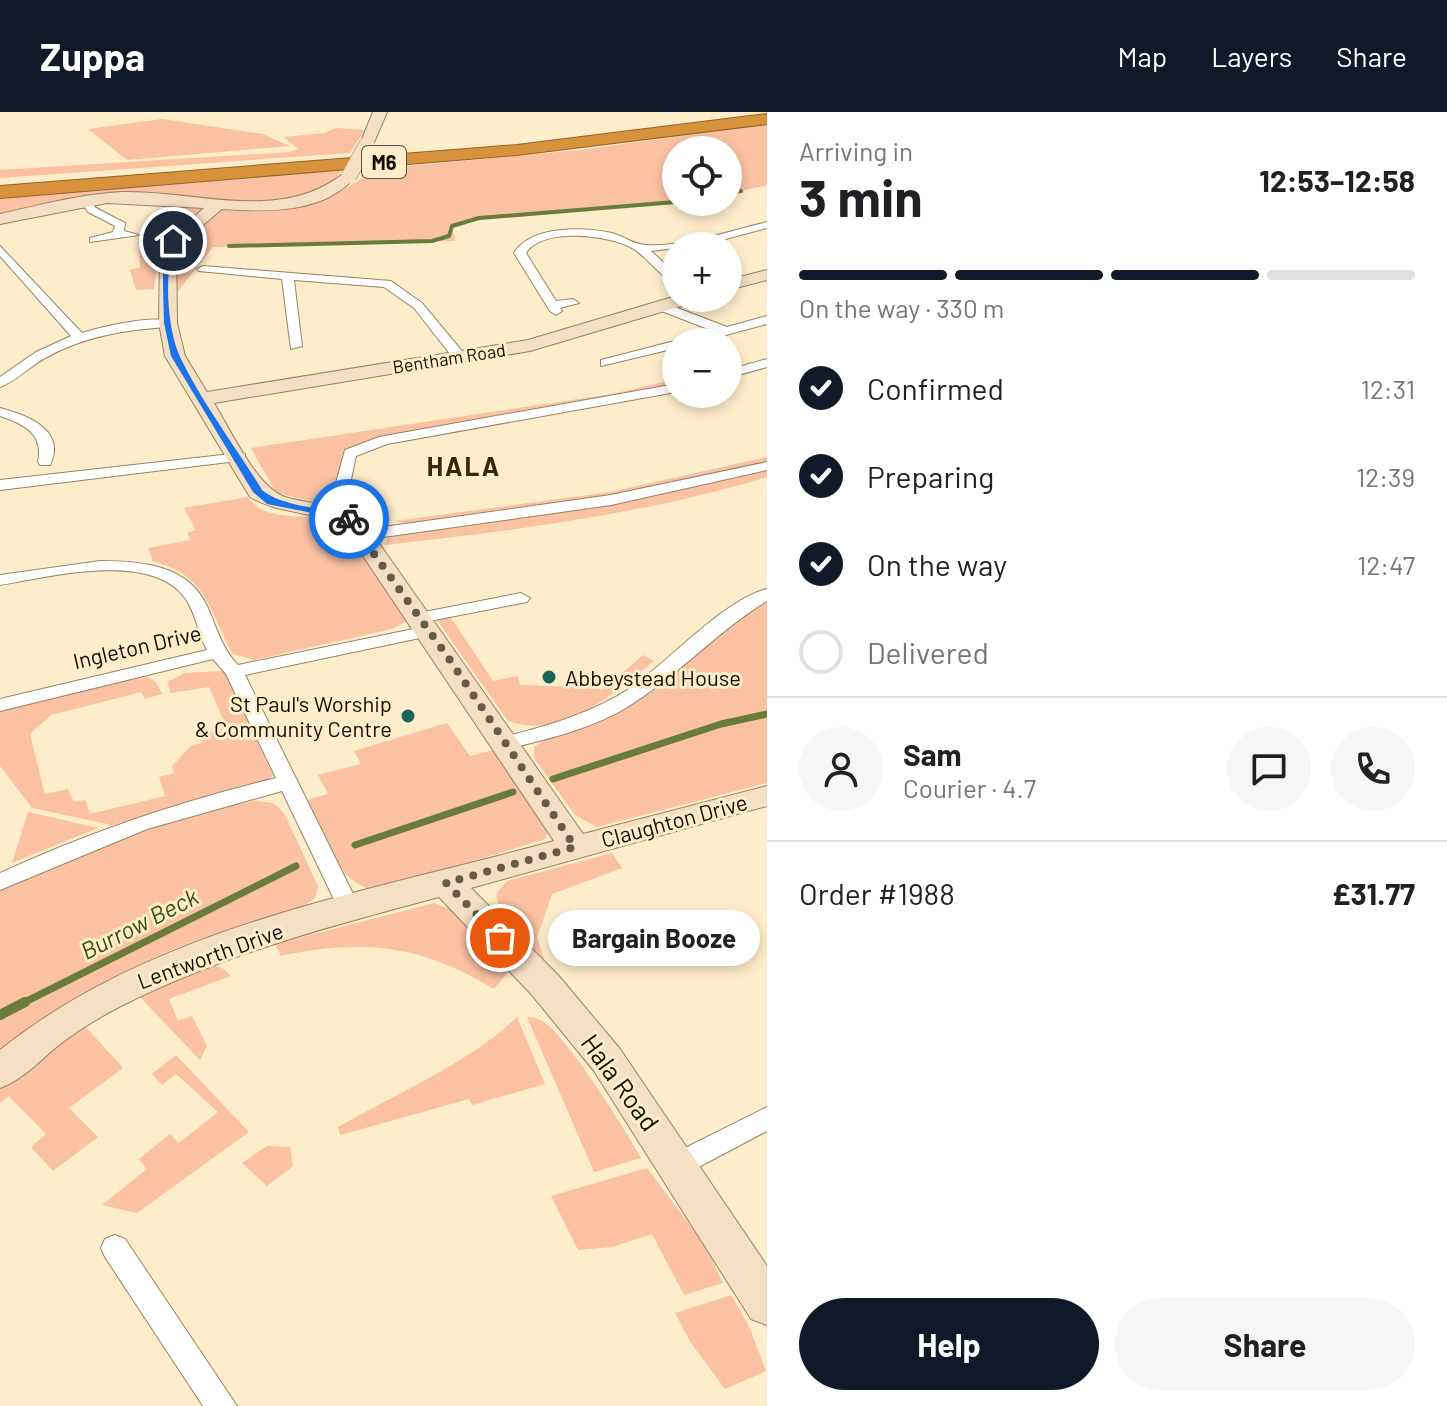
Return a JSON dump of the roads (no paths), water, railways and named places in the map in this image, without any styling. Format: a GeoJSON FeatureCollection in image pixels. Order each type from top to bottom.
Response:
{"type":"FeatureCollection","features":[{"type":"Feature","properties":{"kind":"highway","name":"M6"},"geometry":{"type":"LineString","coordinates":[[0,184],[337,159],[745,112]]}},
{"type":"Feature","properties":{"kind":"highway","name":"M6"},"geometry":{"type":"LineString","coordinates":[[0,192],[486,153],[767,119]]}},
{"type":"Feature","properties":{"kind":"street"},"geometry":{"type":"LineString","coordinates":[[0,219],[84,202],[153,197],[265,206],[297,201],[340,186],[367,144],[380,112]]}},
{"type":"Feature","properties":{"kind":"street"},"geometry":{"type":"LineString","coordinates":[[84,202],[92,210],[121,225],[118,234]]}},
{"type":"Feature","properties":{"kind":"street"},"geometry":{"type":"LineString","coordinates":[[218,204],[168,247],[168,323],[175,356],[240,457],[258,492],[271,502],[331,512],[348,519],[362,535],[507,743],[575,847]]}},
{"type":"Feature","properties":{"kind":"street"},"geometry":{"type":"LineString","coordinates":[[111,219],[129,216]]}},
{"type":"Feature","properties":{"kind":"street"},"geometry":{"type":"LineString","coordinates":[[642,249],[707,241],[767,225]]}},
{"type":"Feature","properties":{"kind":"street"},"geometry":{"type":"LineString","coordinates":[[573,303],[554,308],[520,253],[524,246],[546,237],[580,233],[614,237],[642,249],[662,271]]}},
{"type":"Feature","properties":{"kind":"street"},"geometry":{"type":"LineString","coordinates":[[94,240],[118,234],[134,235]]}},
{"type":"Feature","properties":{"kind":"street"},"geometry":{"type":"LineString","coordinates":[[0,249],[7,265],[78,336]]}},
{"type":"Feature","properties":{"kind":"street"},"geometry":{"type":"LineString","coordinates":[[203,269],[358,280],[400,289],[459,356]]}},
{"type":"Feature","properties":{"kind":"street"},"geometry":{"type":"LineString","coordinates":[[742,281],[767,275]]}},
{"type":"Feature","properties":{"kind":"street"},"geometry":{"type":"LineString","coordinates":[[288,276],[300,342]]}},
{"type":"Feature","properties":{"kind":"street","name":"Bentham Road"},"geometry":{"type":"LineString","coordinates":[[204,399],[530,345],[662,307]]}},
{"type":"Feature","properties":{"kind":"street"},"geometry":{"type":"LineString","coordinates":[[676,312],[718,328]]}},
{"type":"Feature","properties":{"kind":"street"},"geometry":{"type":"LineString","coordinates":[[737,328],[767,320]]}},
{"type":"Feature","properties":{"kind":"street"},"geometry":{"type":"LineString","coordinates":[[0,383],[46,349],[78,336],[168,323]]}},
{"type":"Feature","properties":{"kind":"street"},"geometry":{"type":"LineString","coordinates":[[606,363],[662,348]]}},
{"type":"Feature","properties":{"kind":"street"},"geometry":{"type":"LineString","coordinates":[[742,370],[767,363]]}},
{"type":"Feature","properties":{"kind":"street"},"geometry":{"type":"LineString","coordinates":[[331,512],[345,489],[342,469],[350,453],[384,440],[662,390]]}},
{"type":"Feature","properties":{"kind":"street"},"geometry":{"type":"LineString","coordinates":[[0,412],[19,417],[47,438],[50,448],[45,462]]}},
{"type":"Feature","properties":{"kind":"street"},"geometry":{"type":"LineString","coordinates":[[0,485],[240,457]]}},
{"type":"Feature","properties":{"kind":"street"},"geometry":{"type":"LineString","coordinates":[[362,535],[611,500],[767,466]]}},
{"type":"Feature","properties":{"kind":"street","name":"Ingleton Drive"},"geometry":{"type":"LineString","coordinates":[[0,580],[118,566],[164,574],[190,593],[217,653],[0,705]]}},
{"type":"Feature","properties":{"kind":"street"},"geometry":{"type":"LineString","coordinates":[[507,743],[580,722],[614,706],[721,624],[767,594]]}},
{"type":"Feature","properties":{"kind":"street"},"geometry":{"type":"LineString","coordinates":[[234,672],[521,598]]}},
{"type":"Feature","properties":{"kind":"street"},"geometry":{"type":"LineString","coordinates":[[217,653],[234,672],[285,783],[349,908]]}},
{"type":"Feature","properties":{"kind":"street"},"geometry":{"type":"LineString","coordinates":[[0,882],[57,855],[163,817],[285,783]]}},
{"type":"Feature","properties":{"kind":"street","name":"Claughton Drive"},"geometry":{"type":"LineString","coordinates":[[349,908],[767,796]]}},
{"type":"Feature","properties":{"kind":"street","name":"Hala Road"},"geometry":{"type":"LineString","coordinates":[[446,883],[592,1041],[679,1164],[767,1304]]}},
{"type":"Feature","properties":{"kind":"street","name":"Lentworth Drive"},"geometry":{"type":"LineString","coordinates":[[0,1072],[62,1025],[121,987],[207,952],[349,908]]}},
{"type":"Feature","properties":{"kind":"street"},"geometry":{"type":"LineString","coordinates":[[679,1164],[767,1118]]}},
{"type":"Feature","properties":{"kind":"street"},"geometry":{"type":"LineString","coordinates":[[115,1248],[221,1406]]}},
{"type":"Feature","properties":{"kind":"waterway"},"geometry":{"type":"LineString","coordinates":[[229,246],[432,241],[449,236],[452,226],[479,218],[662,203]]}},
{"type":"Feature","properties":{"kind":"waterway","name":"Burrow Beck"},"geometry":{"type":"LineString","coordinates":[[553,779],[721,724],[767,714]]}},
{"type":"Feature","properties":{"kind":"waterway","name":"Burrow Beck"},"geometry":{"type":"LineString","coordinates":[[355,845],[513,792]]}},
{"type":"Feature","properties":{"kind":"waterway","name":"Burrow Beck"},"geometry":{"type":"LineString","coordinates":[[21,1004],[296,866]]}},
{"type":"Feature","properties":{"kind":"waterway","name":"Burrow Beck"},"geometry":{"type":"LineString","coordinates":[[0,1015],[25,1002]]}},
{"type":"Feature","properties":{"kind":"place","name":"Abbeystead House"},"geometry":{"type":"Point","coordinates":[549,677]}},
{"type":"Feature","properties":{"kind":"place","name":"St Paul's Worship & Community Centre"},"geometry":{"type":"Point","coordinates":[408,716]}},
{"type":"Feature","properties":{"kind":"place","name":"Bargain Booze"},"geometry":{"type":"Point","coordinates":[500,938]}},
{"type":"Feature","properties":{"kind":"district","name":"HALA"},"geometry":{"type":"Point","coordinates":[464,465]}}]}
